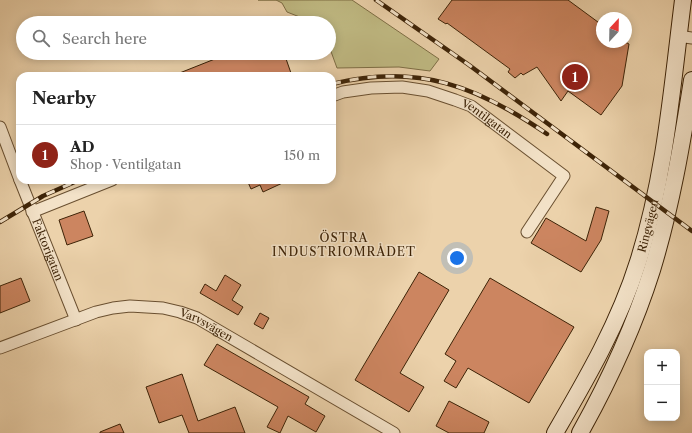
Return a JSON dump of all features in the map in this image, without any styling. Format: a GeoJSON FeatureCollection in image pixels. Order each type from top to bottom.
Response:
{"type":"FeatureCollection","features":[{"type":"Feature","properties":{"kind":"main road","name":"Ringvägen"},"geometry":{"type":"LineString","coordinates":[[555,433],[607,339],[622,306],[638,262],[661,168],[670,109],[685,37],[683,0]]}},
{"type":"Feature","properties":{"kind":"main road","name":"Ringvägen"},"geometry":{"type":"LineString","coordinates":[[580,433],[624,347],[652,270],[665,223],[675,178],[692,80]]}},
{"type":"Feature","properties":{"kind":"street","name":"Ventilgatan"},"geometry":{"type":"LineString","coordinates":[[336,95],[343,92],[371,88],[402,87],[428,91],[471,106],[564,176],[527,232]]}},
{"type":"Feature","properties":{"kind":"street","name":"Faktorigatan"},"geometry":{"type":"LineString","coordinates":[[0,127],[16,169]]}},
{"type":"Feature","properties":{"kind":"street","name":"Faktorigatan"},"geometry":{"type":"LineString","coordinates":[[22,184],[76,320]]}},
{"type":"Feature","properties":{"kind":"street"},"geometry":{"type":"LineString","coordinates":[[32,212],[102,184]]}},
{"type":"Feature","properties":{"kind":"street","name":"Varvsvägen"},"geometry":{"type":"LineString","coordinates":[[0,348],[96,312],[130,306],[158,308],[180,312],[197,318],[224,333],[394,433]]}},
{"type":"Feature","properties":{"kind":"shaded area"},"geometry":{"type":"Polygon","coordinates":[[[276,0],[352,0],[439,59],[430,71],[399,67],[337,68],[334,60],[336,60],[336,16],[297,16],[287,12],[282,3],[276,0]]]}},
{"type":"Feature","properties":{"kind":"building"},"geometry":{"type":"Polygon","coordinates":[[[452,0],[568,0],[596,21],[596,48],[628,48],[622,86],[601,115],[568,91],[561,101],[537,67],[523,75],[521,73],[515,78],[508,72],[510,69],[447,23],[446,24],[438,19],[452,0]]]}},
{"type":"Feature","properties":{"kind":"building"},"geometry":{"type":"Polygon","coordinates":[[[212,60],[286,60],[291,72],[182,72],[212,60]]]}},
{"type":"Feature","properties":{"kind":"building"},"geometry":{"type":"Polygon","coordinates":[[[249,184],[280,184],[263,192],[260,185],[251,189],[249,184]]]}},
{"type":"Feature","properties":{"kind":"building"},"geometry":{"type":"Polygon","coordinates":[[[596,207],[609,211],[601,240],[581,272],[531,243],[546,218],[586,241],[596,207]]]}},
{"type":"Feature","properties":{"kind":"building"},"geometry":{"type":"Polygon","coordinates":[[[84,211],[93,236],[67,245],[59,220],[84,211]]]}},
{"type":"Feature","properties":{"kind":"building"},"geometry":{"type":"Polygon","coordinates":[[[419,272],[449,290],[400,373],[424,387],[409,412],[355,380],[419,272]]]}},
{"type":"Feature","properties":{"kind":"building"},"geometry":{"type":"Polygon","coordinates":[[[225,275],[241,285],[232,300],[243,307],[238,315],[200,293],[205,284],[216,291],[225,275]]]}},
{"type":"Feature","properties":{"kind":"building"},"geometry":{"type":"Polygon","coordinates":[[[21,278],[30,301],[0,313],[0,286],[21,278]]]}},
{"type":"Feature","properties":{"kind":"building"},"geometry":{"type":"Polygon","coordinates":[[[490,278],[574,327],[529,403],[468,368],[456,388],[444,381],[456,361],[445,354],[490,278]]]}},
{"type":"Feature","properties":{"kind":"building"},"geometry":{"type":"Polygon","coordinates":[[[260,313],[269,318],[263,329],[254,324],[260,313]]]}},
{"type":"Feature","properties":{"kind":"building"},"geometry":{"type":"Polygon","coordinates":[[[217,344],[309,397],[305,404],[325,416],[316,432],[288,416],[280,433],[267,427],[278,407],[204,365],[217,344]]]}},
{"type":"Feature","properties":{"kind":"building"},"geometry":{"type":"Polygon","coordinates":[[[182,374],[198,421],[235,407],[245,433],[189,433],[182,415],[159,423],[146,387],[182,374]]]}},
{"type":"Feature","properties":{"kind":"building"},"geometry":{"type":"Polygon","coordinates":[[[449,401],[489,422],[484,433],[449,433],[436,426],[449,401]]]}},
{"type":"Feature","properties":{"kind":"building"},"geometry":{"type":"Polygon","coordinates":[[[120,424],[124,433],[100,433],[100,432],[120,424]]]}},
{"type":"Feature","properties":{"kind":"railway"},"geometry":{"type":"LineString","coordinates":[[376,0],[469,65],[692,231]]}},
{"type":"Feature","properties":{"kind":"railway"},"geometry":{"type":"LineString","coordinates":[[336,83],[363,78],[392,76],[419,78],[446,83],[496,103],[547,134]]}},
{"type":"Feature","properties":{"kind":"railway"},"geometry":{"type":"LineString","coordinates":[[0,222],[43,196],[70,184]]}},
{"type":"Feature","properties":{"kind":"place","name":"AD"},"geometry":{"type":"Point","coordinates":[575,77]}},
{"type":"Feature","properties":{"kind":"district","name":"ÖSTRA INDUSTRIOMRÅDET"},"geometry":{"type":"Point","coordinates":[344,244]}}]}
